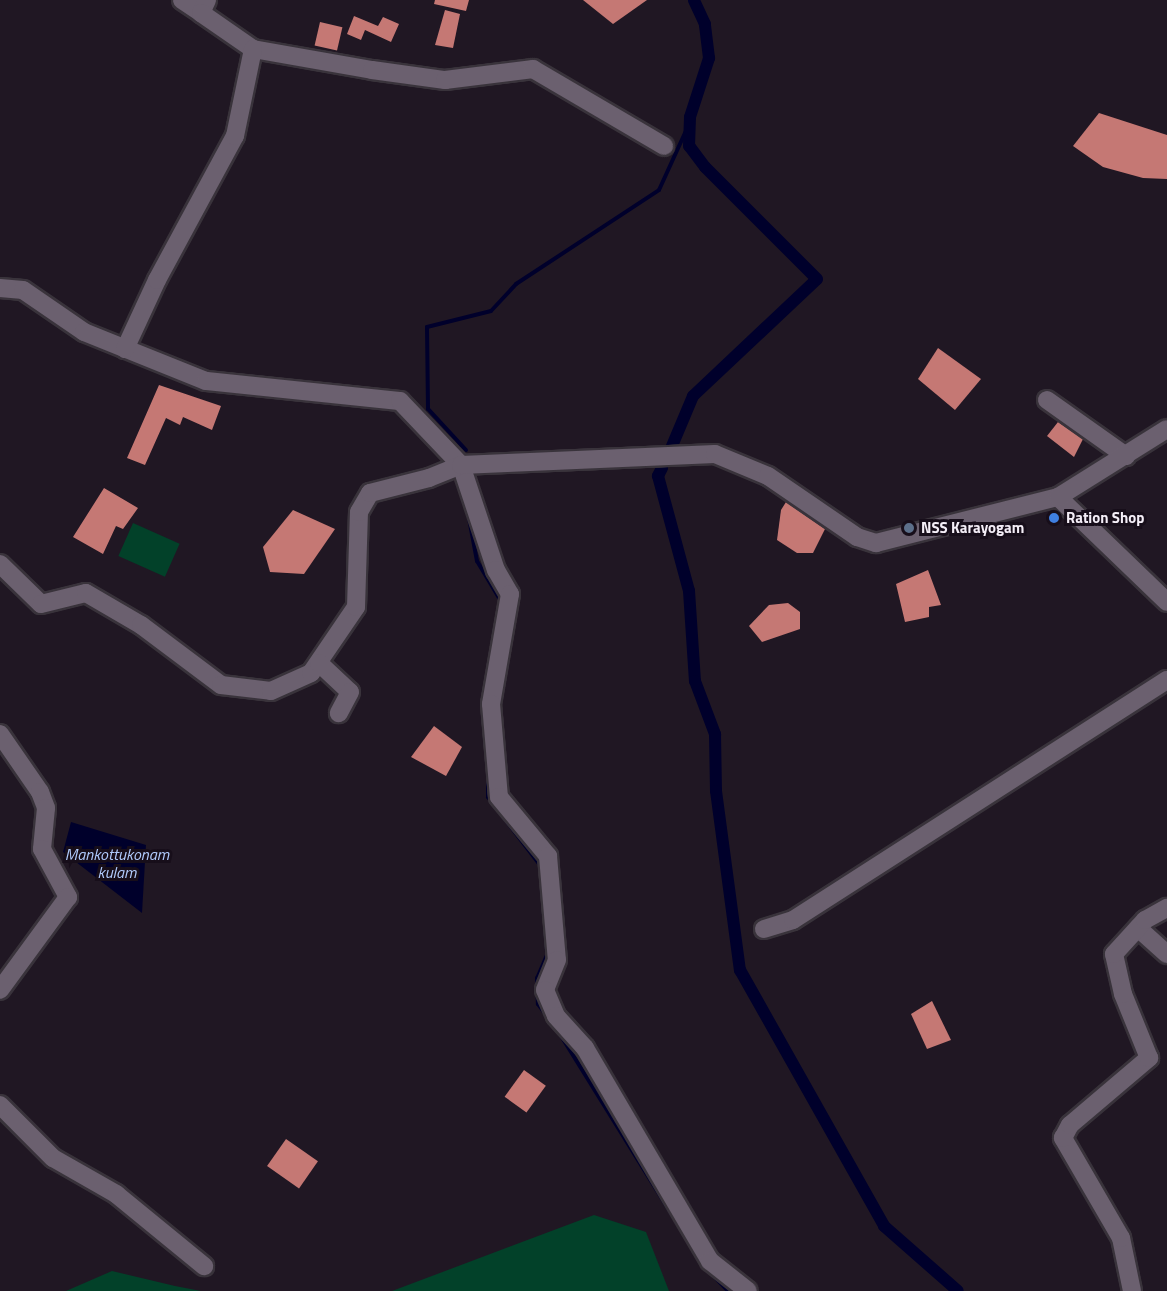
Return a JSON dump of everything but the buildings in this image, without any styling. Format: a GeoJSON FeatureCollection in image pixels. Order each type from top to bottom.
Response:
{"type":"FeatureCollection","features":[{"type":"Feature","properties":{"kind":"street"},"geometry":{"type":"LineString","coordinates":[[182,0],[204,6],[253,49],[446,80],[533,69],[664,146]]}},
{"type":"Feature","properties":{"kind":"street"},"geometry":{"type":"LineString","coordinates":[[125,349],[157,280],[235,136],[253,49]]}},
{"type":"Feature","properties":{"kind":"street"},"geometry":{"type":"LineString","coordinates":[[0,288],[23,290],[84,332],[206,381],[400,401],[461,465],[496,570],[510,594],[491,704],[499,797],[548,856],[557,960],[545,990],[556,1016],[585,1048],[710,1261],[748,1291]]}},
{"type":"Feature","properties":{"kind":"street"},"geometry":{"type":"LineString","coordinates":[[1047,400],[1126,456]]}},
{"type":"Feature","properties":{"kind":"street"},"geometry":{"type":"LineString","coordinates":[[0,564],[41,604],[86,593],[141,625],[221,686],[271,692],[311,673],[357,607],[359,512],[370,493],[429,478],[461,465],[715,454],[768,476],[857,537],[876,543],[1058,497],[1167,429]]}},
{"type":"Feature","properties":{"kind":"street"},"geometry":{"type":"LineString","coordinates":[[1058,497],[1167,602]]}},
{"type":"Feature","properties":{"kind":"street"},"geometry":{"type":"LineString","coordinates":[[319,663],[350,692],[339,713]]}},
{"type":"Feature","properties":{"kind":"street"},"geometry":{"type":"LineString","coordinates":[[764,929],[793,920],[1167,680]]}},
{"type":"Feature","properties":{"kind":"street"},"geometry":{"type":"LineString","coordinates":[[0,734],[40,792],[46,808],[42,849],[68,897],[0,990]]}},
{"type":"Feature","properties":{"kind":"street"},"geometry":{"type":"LineString","coordinates":[[1132,1291],[1121,1238],[1063,1138],[1070,1125],[1149,1058],[1123,994],[1114,954],[1138,928],[1167,908]]}},
{"type":"Feature","properties":{"kind":"street"},"geometry":{"type":"LineString","coordinates":[[1138,928],[1167,954]]}},
{"type":"Feature","properties":{"kind":"street"},"geometry":{"type":"LineString","coordinates":[[0,1105],[53,1158],[116,1194],[204,1266]]}},
{"type":"Feature","properties":{"kind":"green space"},"geometry":{"type":"Polygon","coordinates":[[[133,523],[180,544],[165,577],[118,556],[133,523]]]}},
{"type":"Feature","properties":{"kind":"green space"},"geometry":{"type":"Polygon","coordinates":[[[594,1215],[646,1232],[669,1291],[392,1291],[594,1215]]]}},
{"type":"Feature","properties":{"kind":"green space"},"geometry":{"type":"Polygon","coordinates":[[[112,1271],[175,1286],[201,1291],[66,1291],[112,1271]]]}},
{"type":"Feature","properties":{"kind":"water","name":"Mankottukonam kulam"},"geometry":{"type":"Polygon","coordinates":[[[71,822],[146,845],[142,913],[63,852],[71,822]]]}},
{"type":"Feature","properties":{"kind":"waterway"},"geometry":{"type":"LineString","coordinates":[[672,446],[693,396],[817,279],[705,167],[689,146],[690,117],[709,58],[705,24],[694,0]]}},
{"type":"Feature","properties":{"kind":"waterway"},"geometry":{"type":"LineString","coordinates":[[466,450],[428,409],[427,327],[491,311],[516,284],[659,190],[690,122]]}},
{"type":"Feature","properties":{"kind":"waterway"},"geometry":{"type":"LineString","coordinates":[[662,468],[658,476],[689,591],[695,681],[715,734],[716,791],[740,970],[884,1226],[958,1291]]}},
{"type":"Feature","properties":{"kind":"waterway"},"geometry":{"type":"LineString","coordinates":[[468,513],[477,561],[502,603]]}},
{"type":"Feature","properties":{"kind":"waterway"},"geometry":{"type":"LineString","coordinates":[[488,770],[488,797],[540,865]]}},
{"type":"Feature","properties":{"kind":"waterway"},"geometry":{"type":"LineString","coordinates":[[545,923],[547,955],[537,978],[538,1004],[547,1016]]}},
{"type":"Feature","properties":{"kind":"waterway"},"geometry":{"type":"LineString","coordinates":[[558,1031],[682,1231]]}},
{"type":"Feature","properties":{"kind":"waterway"},"geometry":{"type":"LineString","coordinates":[[704,1266],[728,1291]]}},
{"type":"Feature","properties":{"kind":"place","name":"Ration Shop"},"geometry":{"type":"Point","coordinates":[1054,518]}},
{"type":"Feature","properties":{"kind":"place","name":"NSS Karayogam"},"geometry":{"type":"Point","coordinates":[909,528]}}]}
